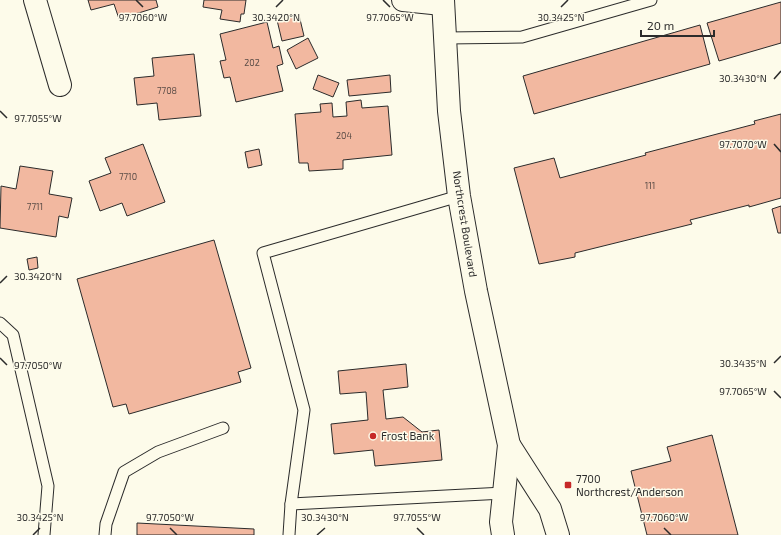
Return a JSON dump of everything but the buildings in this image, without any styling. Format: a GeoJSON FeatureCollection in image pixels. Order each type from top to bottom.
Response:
{"type":"FeatureCollection","features":[{"type":"Feature","properties":{"kind":"street"},"geometry":{"type":"LineString","coordinates":[[35,0],[60,85]]}},
{"type":"Feature","properties":{"kind":"street"},"geometry":{"type":"LineString","coordinates":[[403,0],[443,2]]}},
{"type":"Feature","properties":{"kind":"street","name":"Northcrest Boulevard"},"geometry":{"type":"LineString","coordinates":[[443,2],[449,111],[459,196],[476,291],[509,445],[502,522],[504,535]]}},
{"type":"Feature","properties":{"kind":"street","name":"Northcrest Boulevard"},"geometry":{"type":"LineString","coordinates":[[509,445],[550,509],[558,535]]}},
{"type":"Feature","properties":{"kind":"lane"},"geometry":{"type":"LineString","coordinates":[[445,38],[522,37],[651,0]]}},
{"type":"Feature","properties":{"kind":"lane"},"geometry":{"type":"LineString","coordinates":[[289,535],[290,504],[304,410],[263,253],[459,196]]}},
{"type":"Feature","properties":{"kind":"lane"},"geometry":{"type":"LineString","coordinates":[[0,323],[13,335],[48,486],[44,535]]}},
{"type":"Feature","properties":{"kind":"lane"},"geometry":{"type":"LineString","coordinates":[[105,535],[106,524],[124,472],[158,452],[223,428]]}},
{"type":"Feature","properties":{"kind":"lane"},"geometry":{"type":"LineString","coordinates":[[290,504],[504,493]]}},
{"type":"Feature","properties":{"kind":"place","name":"Frost Bank"},"geometry":{"type":"Point","coordinates":[373,436]}},
{"type":"Feature","properties":{"kind":"place","name":"7700 Northcrest/Anderson"},"geometry":{"type":"Point","coordinates":[568,485]}}]}
